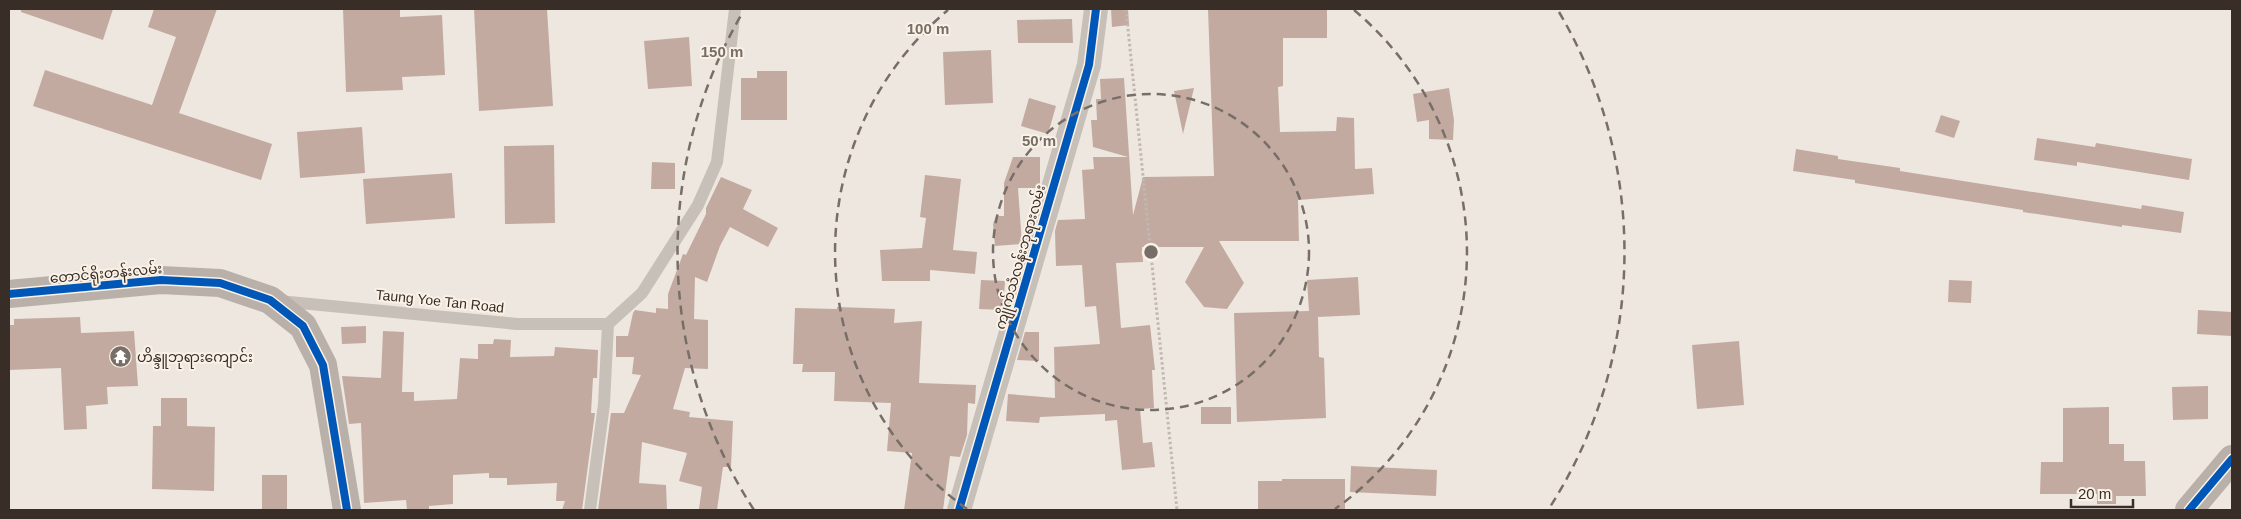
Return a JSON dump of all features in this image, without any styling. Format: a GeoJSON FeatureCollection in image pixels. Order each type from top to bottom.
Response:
{"type":"FeatureCollection","features":[{"type":"Feature","properties":{"kind":"street","name":"ကျိုက်သံလန်းဘုရားလမ်း"},"geometry":{"type":"LineString","coordinates":[[959,510],[1089,65],[1096,9]]}},
{"type":"Feature","properties":{"kind":"street","name":"တောင်ရိုးတန်းလမ်း"},"geometry":{"type":"LineString","coordinates":[[9,294],[161,280],[220,283],[270,300],[303,326],[323,365],[348,510]]}},
{"type":"Feature","properties":{"kind":"street"},"geometry":{"type":"LineString","coordinates":[[2189,510],[2232,459]]}},
{"type":"Feature","properties":{"kind":"lane"},"geometry":{"type":"LineString","coordinates":[[590,510],[604,404],[608,324],[642,293],[698,205],[717,162],[735,9]]}},
{"type":"Feature","properties":{"kind":"lane","name":"Taung Yoe Tan Road"},"geometry":{"type":"LineString","coordinates":[[270,300],[516,324],[608,324]]}},
{"type":"Feature","properties":{"kind":"path"},"geometry":{"type":"LineString","coordinates":[[1126,9],[1177,510]]}},
{"type":"Feature","properties":{"kind":"building"},"geometry":{"type":"Polygon","coordinates":[[[21,9],[113,9],[103,40],[21,12],[21,9]]]}},
{"type":"Feature","properties":{"kind":"building"},"geometry":{"type":"Polygon","coordinates":[[[154,9],[217,9],[179,113],[272,144],[261,180],[33,106],[45,70],[152,105],[176,37],[148,27],[154,9]]]}},
{"type":"Feature","properties":{"kind":"building"},"geometry":{"type":"Polygon","coordinates":[[[343,9],[400,9],[400,17],[442,15],[445,75],[402,77],[403,90],[346,92],[343,9]]]}},
{"type":"Feature","properties":{"kind":"building"},"geometry":{"type":"Polygon","coordinates":[[[474,9],[547,9],[553,106],[479,111],[474,9]]]}},
{"type":"Feature","properties":{"kind":"building"},"geometry":{"type":"Polygon","coordinates":[[[1111,9],[1128,9],[1129,25],[1112,27],[1111,9]]]}},
{"type":"Feature","properties":{"kind":"building"},"geometry":{"type":"Polygon","coordinates":[[[1208,9],[1327,9],[1327,38],[1283,38],[1283,86],[1278,87],[1280,132],[1336,131],[1337,117],[1354,118],[1355,169],[1372,168],[1374,194],[1298,200],[1299,241],[1219,241],[1244,283],[1227,309],[1204,307],[1185,282],[1204,247],[1142,247],[1143,262],[1116,263],[1121,328],[1150,325],[1155,370],[1152,370],[1154,408],[1140,409],[1143,443],[1152,442],[1155,467],[1122,470],[1117,420],[1105,421],[1105,414],[1040,417],[1039,423],[1006,421],[1008,394],[1055,398],[1054,347],[1100,344],[1096,306],[1085,307],[1082,265],[1056,266],[1055,231],[1058,220],[1085,219],[1082,170],[1094,169],[1093,157],[1128,157],[1093,147],[1091,120],[1097,120],[1096,99],[1101,99],[1100,79],[1124,78],[1133,215],[1143,177],[1214,176],[1208,9]]]}},
{"type":"Feature","properties":{"kind":"building"},"geometry":{"type":"Polygon","coordinates":[[[1072,19],[1073,43],[1018,43],[1017,20],[1072,19]]]}},
{"type":"Feature","properties":{"kind":"building"},"geometry":{"type":"Polygon","coordinates":[[[689,37],[692,86],[648,89],[644,41],[689,37]]]}},
{"type":"Feature","properties":{"kind":"building"},"geometry":{"type":"Polygon","coordinates":[[[991,50],[993,103],[945,105],[943,52],[991,50]]]}},
{"type":"Feature","properties":{"kind":"building"},"geometry":{"type":"Polygon","coordinates":[[[757,71],[787,71],[787,120],[741,120],[741,78],[757,78],[757,71]]]}},
{"type":"Feature","properties":{"kind":"building"},"geometry":{"type":"Polygon","coordinates":[[[1194,88],[1183,134],[1174,91],[1194,88]]]}},
{"type":"Feature","properties":{"kind":"building"},"geometry":{"type":"Polygon","coordinates":[[[1449,88],[1454,120],[1453,140],[1429,139],[1429,120],[1417,122],[1413,94],[1449,88]]]}},
{"type":"Feature","properties":{"kind":"building"},"geometry":{"type":"Polygon","coordinates":[[[1029,98],[1056,106],[1048,134],[1021,126],[1029,98]]]}},
{"type":"Feature","properties":{"kind":"building"},"geometry":{"type":"Polygon","coordinates":[[[1941,115],[1960,121],[1954,138],[1935,132],[1941,115]]]}},
{"type":"Feature","properties":{"kind":"building"},"geometry":{"type":"Polygon","coordinates":[[[362,127],[365,173],[300,178],[297,132],[362,127]]]}},
{"type":"Feature","properties":{"kind":"building"},"geometry":{"type":"Polygon","coordinates":[[[2037,138],[2095,147],[2096,143],[2192,159],[2189,180],[2077,162],[2077,166],[2034,160],[2037,138]]]}},
{"type":"Feature","properties":{"kind":"building"},"geometry":{"type":"Polygon","coordinates":[[[554,145],[555,223],[505,224],[504,146],[554,145]]]}},
{"type":"Feature","properties":{"kind":"building"},"geometry":{"type":"Polygon","coordinates":[[[1796,149],[1838,156],[1838,159],[1900,168],[1900,171],[2141,209],[2142,205],[2184,212],[2181,233],[2122,225],[2122,227],[2023,212],[2023,210],[1855,183],[1855,180],[1793,171],[1796,149]]]}},
{"type":"Feature","properties":{"kind":"building"},"geometry":{"type":"Polygon","coordinates":[[[1013,157],[1040,157],[1039,188],[1018,188],[1022,244],[995,246],[993,224],[996,216],[1004,216],[1004,183],[1013,157]]]}},
{"type":"Feature","properties":{"kind":"building"},"geometry":{"type":"Polygon","coordinates":[[[652,162],[675,163],[675,189],[651,189],[652,162]]]}},
{"type":"Feature","properties":{"kind":"building"},"geometry":{"type":"Polygon","coordinates":[[[452,173],[455,218],[366,224],[363,179],[452,173]]]}},
{"type":"Feature","properties":{"kind":"building"},"geometry":{"type":"Polygon","coordinates":[[[925,175],[961,179],[953,250],[977,252],[975,274],[930,270],[930,281],[882,281],[880,250],[922,248],[926,218],[920,217],[925,175]]]}},
{"type":"Feature","properties":{"kind":"building"},"geometry":{"type":"Polygon","coordinates":[[[721,177],[752,190],[743,209],[778,228],[768,247],[730,227],[720,246],[707,282],[695,277],[694,319],[708,320],[708,369],[685,368],[673,409],[690,412],[689,417],[733,421],[731,467],[723,467],[717,510],[699,509],[702,487],[679,481],[687,453],[642,442],[639,483],[666,485],[667,510],[598,510],[611,413],[624,413],[641,375],[632,374],[634,357],[616,357],[616,336],[628,336],[635,310],[656,313],[656,308],[668,309],[668,294],[683,254],[686,255],[721,177]]]}},
{"type":"Feature","properties":{"kind":"building"},"geometry":{"type":"Polygon","coordinates":[[[1358,277],[1360,315],[1318,317],[1319,357],[1324,358],[1326,418],[1237,422],[1234,313],[1309,311],[1307,280],[1358,277]]]}},
{"type":"Feature","properties":{"kind":"building"},"geometry":{"type":"Polygon","coordinates":[[[981,280],[1005,281],[1003,310],[979,309],[981,280]]]}},
{"type":"Feature","properties":{"kind":"building"},"geometry":{"type":"Polygon","coordinates":[[[1949,280],[1972,281],[1971,303],[1948,302],[1949,280]]]}},
{"type":"Feature","properties":{"kind":"building"},"geometry":{"type":"Polygon","coordinates":[[[837,307],[895,309],[894,323],[922,321],[919,383],[976,385],[975,404],[968,403],[967,435],[960,457],[950,456],[943,510],[904,510],[912,453],[887,451],[891,403],[834,401],[835,372],[802,372],[803,364],[793,364],[795,308],[837,309],[837,307]]]}},
{"type":"Feature","properties":{"kind":"building"},"geometry":{"type":"Polygon","coordinates":[[[2198,310],[2232,312],[2232,336],[2197,334],[2198,310]]]}},
{"type":"Feature","properties":{"kind":"building"},"geometry":{"type":"Polygon","coordinates":[[[80,317],[81,333],[134,331],[138,386],[107,387],[108,404],[86,406],[87,429],[64,430],[61,368],[9,370],[9,325],[14,325],[14,319],[80,317]]]}},
{"type":"Feature","properties":{"kind":"building"},"geometry":{"type":"Polygon","coordinates":[[[366,326],[366,343],[342,344],[341,327],[366,326]]]}},
{"type":"Feature","properties":{"kind":"building"},"geometry":{"type":"Polygon","coordinates":[[[383,331],[404,332],[402,392],[414,392],[414,401],[457,399],[460,358],[478,359],[478,344],[493,344],[494,339],[511,340],[510,357],[554,356],[555,347],[598,350],[597,378],[593,378],[591,413],[595,413],[582,510],[562,510],[565,501],[556,501],[557,483],[507,485],[507,478],[489,478],[489,473],[453,475],[453,504],[429,506],[429,510],[407,510],[406,500],[364,503],[361,423],[349,424],[342,376],[381,378],[383,331]]]}},
{"type":"Feature","properties":{"kind":"building"},"geometry":{"type":"Polygon","coordinates":[[[1025,332],[1039,332],[1039,361],[1017,360],[1025,332]]]}},
{"type":"Feature","properties":{"kind":"building"},"geometry":{"type":"Polygon","coordinates":[[[1739,341],[1744,405],[1697,409],[1692,345],[1739,341]]]}},
{"type":"Feature","properties":{"kind":"building"},"geometry":{"type":"Polygon","coordinates":[[[2208,386],[2208,419],[2173,420],[2172,387],[2208,386]]]}},
{"type":"Feature","properties":{"kind":"building"},"geometry":{"type":"Polygon","coordinates":[[[161,398],[187,398],[187,426],[215,427],[214,491],[152,489],[153,426],[161,426],[161,398]]]}},
{"type":"Feature","properties":{"kind":"building"},"geometry":{"type":"Polygon","coordinates":[[[1201,407],[1231,407],[1231,424],[1201,424],[1201,407]]]}},
{"type":"Feature","properties":{"kind":"building"},"geometry":{"type":"Polygon","coordinates":[[[2109,407],[2109,444],[2124,444],[2124,461],[2145,461],[2146,496],[2116,496],[2116,504],[2097,504],[2097,494],[2040,494],[2041,462],[2063,462],[2063,408],[2109,407]]]}},
{"type":"Feature","properties":{"kind":"building"},"geometry":{"type":"Polygon","coordinates":[[[1351,466],[1437,470],[1436,496],[1350,492],[1351,466]]]}},
{"type":"Feature","properties":{"kind":"building"},"geometry":{"type":"Polygon","coordinates":[[[262,475],[287,475],[287,510],[262,510],[262,475]]]}},
{"type":"Feature","properties":{"kind":"building"},"geometry":{"type":"Polygon","coordinates":[[[1282,479],[1345,479],[1345,510],[1258,510],[1258,481],[1282,481],[1282,479]]]}},
{"type":"Feature","properties":{"kind":"cycle path"},"geometry":{"type":"LineString","coordinates":[[959,510],[1089,65],[1096,9]]}},
{"type":"Feature","properties":{"kind":"cycle path"},"geometry":{"type":"LineString","coordinates":[[9,294],[161,280],[220,283],[270,300],[303,326],[323,365],[347,510]]}},
{"type":"Feature","properties":{"kind":"cycle path"},"geometry":{"type":"LineString","coordinates":[[2189,510],[2232,459]]}},
{"type":"Feature","properties":{"kind":"place","name":"ဟိန္ဒူဘုရားကျောင်း"},"geometry":{"type":"Point","coordinates":[121,357]}}]}
